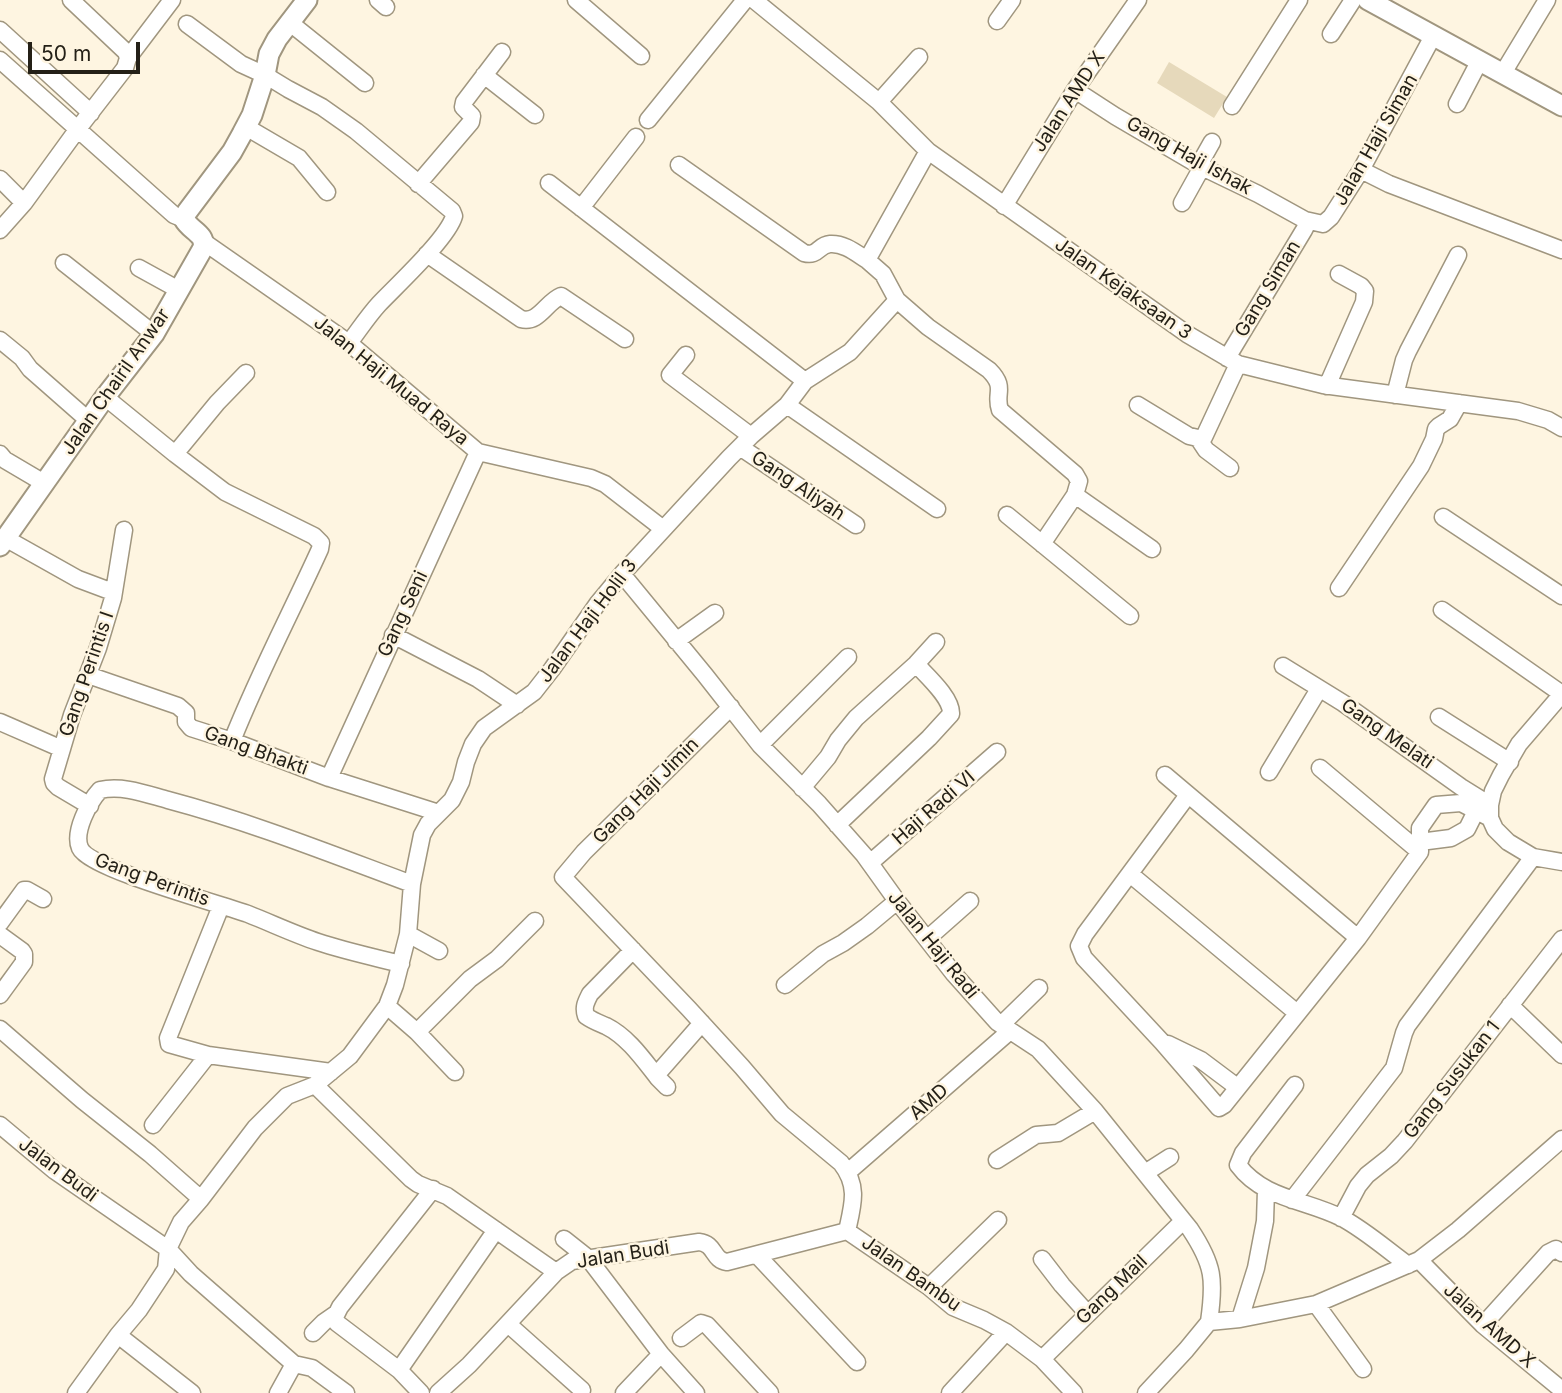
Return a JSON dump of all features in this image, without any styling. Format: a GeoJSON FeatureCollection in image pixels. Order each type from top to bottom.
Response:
{"type":"FeatureCollection","features":[{"type":"Feature","properties":{"kind":"street"},"geometry":{"type":"LineString","coordinates":[[71,0],[126,52],[128,58]]}},
{"type":"Feature","properties":{"kind":"street"},"geometry":{"type":"LineString","coordinates":[[0,229],[24,203],[172,0]]}},
{"type":"Feature","properties":{"kind":"street"},"geometry":{"type":"LineString","coordinates":[[184,219],[232,152],[252,114],[269,54],[307,0]]}},
{"type":"Feature","properties":{"kind":"street"},"geometry":{"type":"LineString","coordinates":[[576,0],[641,56]]}},
{"type":"Feature","properties":{"kind":"street"},"geometry":{"type":"LineString","coordinates":[[648,120],[745,0]]}},
{"type":"Feature","properties":{"kind":"street","name":"Jalan Kejaksaan 3"},"geometry":{"type":"LineString","coordinates":[[754,0],[880,102],[928,151],[1188,334],[1232,361],[1327,386],[1533,415],[1562,428]]}},
{"type":"Feature","properties":{"kind":"street"},"geometry":{"type":"LineString","coordinates":[[997,21],[1012,0]]}},
{"type":"Feature","properties":{"kind":"street","name":"Jalan AMD X"},"geometry":{"type":"LineString","coordinates":[[1004,205],[1075,90],[1138,0]]}},
{"type":"Feature","properties":{"kind":"street"},"geometry":{"type":"LineString","coordinates":[[1232,106],[1299,0]]}},
{"type":"Feature","properties":{"kind":"street"},"geometry":{"type":"LineString","coordinates":[[1331,34],[1353,0]]}},
{"type":"Feature","properties":{"kind":"street"},"geometry":{"type":"LineString","coordinates":[[1368,0],[1562,106]]}},
{"type":"Feature","properties":{"kind":"street"},"geometry":{"type":"LineString","coordinates":[[1503,73],[1547,0]]}},
{"type":"Feature","properties":{"kind":"street"},"geometry":{"type":"LineString","coordinates":[[289,22],[365,83]]}},
{"type":"Feature","properties":{"kind":"street"},"geometry":{"type":"LineString","coordinates":[[187,24],[241,64],[322,107],[356,131],[452,211],[454,216],[450,225],[427,254],[376,307],[349,343]]}},
{"type":"Feature","properties":{"kind":"street"},"geometry":{"type":"LineString","coordinates":[[0,30],[91,113]]}},
{"type":"Feature","properties":{"kind":"street","name":"Jalan Haji Siman"},"geometry":{"type":"LineString","coordinates":[[1305,220],[1323,224],[1331,217],[1361,170],[1433,36]]}},
{"type":"Feature","properties":{"kind":"street"},"geometry":{"type":"LineString","coordinates":[[418,184],[471,122],[472,116],[463,105],[502,51]]}},
{"type":"Feature","properties":{"kind":"street"},"geometry":{"type":"LineString","coordinates":[[880,102],[919,57]]}},
{"type":"Feature","properties":{"kind":"street"},"geometry":{"type":"LineString","coordinates":[[0,60],[174,215],[184,219],[187,225],[202,236],[204,242]]}},
{"type":"Feature","properties":{"kind":"street"},"geometry":{"type":"LineString","coordinates":[[1457,104],[1480,60]]}},
{"type":"Feature","properties":{"kind":"street"},"geometry":{"type":"LineString","coordinates":[[484,75],[535,115]]}},
{"type":"Feature","properties":{"kind":"street","name":"Gang Haji Ishak"},"geometry":{"type":"LineString","coordinates":[[1075,90],[1200,166],[1305,220]]}},
{"type":"Feature","properties":{"kind":"street"},"geometry":{"type":"LineString","coordinates":[[246,127],[299,158],[327,192]]}},
{"type":"Feature","properties":{"kind":"street"},"geometry":{"type":"LineString","coordinates":[[581,208],[636,137]]}},
{"type":"Feature","properties":{"kind":"street"},"geometry":{"type":"LineString","coordinates":[[1182,203],[1212,142]]}},
{"type":"Feature","properties":{"kind":"street"},"geometry":{"type":"LineString","coordinates":[[867,260],[928,151]]}},
{"type":"Feature","properties":{"kind":"street"},"geometry":{"type":"LineString","coordinates":[[679,165],[804,253],[809,255],[827,244],[833,244],[842,245],[867,260],[883,274],[897,300],[928,327],[997,378],[1000,387],[1000,410],[1075,474],[1079,481],[1075,495],[1042,544]]}},
{"type":"Feature","properties":{"kind":"street"},"geometry":{"type":"LineString","coordinates":[[1361,170],[1401,189],[1562,250]]}},
{"type":"Feature","properties":{"kind":"street"},"geometry":{"type":"LineString","coordinates":[[0,178],[24,203]]}},
{"type":"Feature","properties":{"kind":"street"},"geometry":{"type":"LineString","coordinates":[[549,183],[805,382]]}},
{"type":"Feature","properties":{"kind":"street","name":"Gang Siman"},"geometry":{"type":"LineString","coordinates":[[1198,438],[1206,434],[1232,361],[1304,230],[1307,223],[1305,220]]}},
{"type":"Feature","properties":{"kind":"street","name":"Jalan Chairil Anwar"},"geometry":{"type":"LineString","coordinates":[[3,542],[88,420],[153,334],[204,242]]}},
{"type":"Feature","properties":{"kind":"street","name":"Jalan Haji Muad Raya"},"geometry":{"type":"LineString","coordinates":[[204,242],[349,343],[478,452],[591,478],[605,484],[662,528]]}},
{"type":"Feature","properties":{"kind":"street"},"geometry":{"type":"LineString","coordinates":[[427,254],[521,318],[527,320],[538,316],[555,298],[561,296],[625,339]]}},
{"type":"Feature","properties":{"kind":"street"},"geometry":{"type":"LineString","coordinates":[[1395,395],[1408,351],[1458,255]]}},
{"type":"Feature","properties":{"kind":"street"},"geometry":{"type":"LineString","coordinates":[[64,263],[153,334]]}},
{"type":"Feature","properties":{"kind":"street"},"geometry":{"type":"LineString","coordinates":[[139,268],[179,290]]}},
{"type":"Feature","properties":{"kind":"street"},"geometry":{"type":"LineString","coordinates":[[1327,386],[1366,296],[1361,286],[1339,274]]}},
{"type":"Feature","properties":{"kind":"street","name":"Jalan Haji Holil 3"},"geometry":{"type":"LineString","coordinates":[[76,1393],[139,1310],[166,1269],[168,1249],[181,1223],[255,1128],[287,1096],[315,1085],[349,1056],[387,1006],[408,934],[412,884],[422,835],[428,824],[452,800],[461,782],[473,744],[484,728],[534,692],[598,603],[662,528],[746,442],[787,405],[805,382],[850,352],[897,300]]}},
{"type":"Feature","properties":{"kind":"street"},"geometry":{"type":"LineString","coordinates":[[0,340],[88,420]]}},
{"type":"Feature","properties":{"kind":"street","name":"Gang Aliyah"},"geometry":{"type":"LineString","coordinates":[[685,355],[670,375],[746,442],[856,525]]}},
{"type":"Feature","properties":{"kind":"street"},"geometry":{"type":"LineString","coordinates":[[175,454],[246,373]]}},
{"type":"Feature","properties":{"kind":"street"},"geometry":{"type":"LineString","coordinates":[[105,397],[225,492],[270,513],[318,539],[320,543],[320,549],[248,699],[232,741]]}},
{"type":"Feature","properties":{"kind":"street"},"geometry":{"type":"LineString","coordinates":[[1339,589],[1421,466],[1436,429],[1450,419],[1458,403]]}},
{"type":"Feature","properties":{"kind":"street"},"geometry":{"type":"LineString","coordinates":[[787,405],[937,509]]}},
{"type":"Feature","properties":{"kind":"street"},"geometry":{"type":"LineString","coordinates":[[1138,405],[1189,436],[1198,438],[1206,450],[1230,468]]}},
{"type":"Feature","properties":{"kind":"street","name":"Gang Seni"},"geometry":{"type":"LineString","coordinates":[[329,778],[478,452]]}},
{"type":"Feature","properties":{"kind":"street"},"geometry":{"type":"LineString","coordinates":[[0,454],[5,460],[44,483]]}},
{"type":"Feature","properties":{"kind":"street"},"geometry":{"type":"LineString","coordinates":[[1075,495],[1152,549]]}},
{"type":"Feature","properties":{"kind":"street"},"geometry":{"type":"LineString","coordinates":[[1007,515],[1130,616]]}},
{"type":"Feature","properties":{"kind":"street"},"geometry":{"type":"LineString","coordinates":[[1443,517],[1562,596]]}},
{"type":"Feature","properties":{"kind":"street"},"geometry":{"type":"LineString","coordinates":[[112,594],[124,530]]}},
{"type":"Feature","properties":{"kind":"street","name":"Gang Perintis I"},"geometry":{"type":"LineString","coordinates":[[3,542],[78,579],[110,591],[113,597],[53,779],[54,783],[90,806]]}},
{"type":"Feature","properties":{"kind":"street","name":"Jalan Haji Radi"},"geometry":{"type":"LineString","coordinates":[[622,574],[760,746],[803,788],[870,863],[954,974],[1005,1028],[1038,1049],[1095,1111],[1183,1221],[1210,1264],[1213,1284],[1209,1322]]}},
{"type":"Feature","properties":{"kind":"street"},"geometry":{"type":"LineString","coordinates":[[1420,847],[1451,838],[1467,829],[1485,811],[1519,744],[1562,694],[1442,610]]}},
{"type":"Feature","properties":{"kind":"street"},"geometry":{"type":"LineString","coordinates":[[676,640],[715,613]]}},
{"type":"Feature","properties":{"kind":"street"},"geometry":{"type":"LineString","coordinates":[[393,635],[478,679],[517,705]]}},
{"type":"Feature","properties":{"kind":"street"},"geometry":{"type":"LineString","coordinates":[[803,788],[856,718],[916,664],[936,642]]}},
{"type":"Feature","properties":{"kind":"street"},"geometry":{"type":"LineString","coordinates":[[760,746],[848,657]]}},
{"type":"Feature","properties":{"kind":"street"},"geometry":{"type":"LineString","coordinates":[[837,825],[951,714],[951,705],[916,664]]}},
{"type":"Feature","properties":{"kind":"street","name":"Gang Melati"},"geometry":{"type":"LineString","coordinates":[[1283,666],[1343,703],[1461,787],[1485,811]]}},
{"type":"Feature","properties":{"kind":"street","name":"Gang Bhakti"},"geometry":{"type":"LineString","coordinates":[[88,675],[178,706],[186,713],[186,722],[191,728],[329,778],[439,813]]}},
{"type":"Feature","properties":{"kind":"street"},"geometry":{"type":"LineString","coordinates":[[1269,772],[1319,689]]}},
{"type":"Feature","properties":{"kind":"street","name":"Gang Haji Jimin"},"geometry":{"type":"LineString","coordinates":[[632,950],[563,877],[731,707]]}},
{"type":"Feature","properties":{"kind":"street"},"geometry":{"type":"LineString","coordinates":[[1439,717],[1510,762]]}},
{"type":"Feature","properties":{"kind":"street"},"geometry":{"type":"LineString","coordinates":[[0,722],[62,749]]}},
{"type":"Feature","properties":{"kind":"street","name":"Haji Radi VI"},"geometry":{"type":"LineString","coordinates":[[870,863],[997,752]]}},
{"type":"Feature","properties":{"kind":"street"},"geometry":{"type":"LineString","coordinates":[[1320,768],[1420,847]]}},
{"type":"Feature","properties":{"kind":"street"},"geometry":{"type":"LineString","coordinates":[[1165,775],[1358,938]]}},
{"type":"Feature","properties":{"kind":"street"},"geometry":{"type":"LineString","coordinates":[[90,806],[100,790],[133,790],[250,825],[412,884]]}},
{"type":"Feature","properties":{"kind":"street"},"geometry":{"type":"LineString","coordinates":[[1188,795],[1085,934],[1079,946],[1084,958],[1219,1108],[1223,1107],[1358,938],[1420,847],[1420,828],[1436,805],[1461,803],[1485,811],[1508,842],[1533,857],[1562,862]]}},
{"type":"Feature","properties":{"kind":"street","name":"Gang Perintis"},"geometry":{"type":"LineString","coordinates":[[90,806],[78,831],[80,849],[96,862],[318,942],[401,964]]}},
{"type":"Feature","properties":{"kind":"street"},"geometry":{"type":"LineString","coordinates":[[1292,1200],[1394,1068],[1408,1026],[1533,857]]}},
{"type":"Feature","properties":{"kind":"street"},"geometry":{"type":"LineString","coordinates":[[1129,874],[1297,1013]]}},
{"type":"Feature","properties":{"kind":"street"},"geometry":{"type":"LineString","coordinates":[[0,923],[24,890],[43,899]]}},
{"type":"Feature","properties":{"kind":"street"},"geometry":{"type":"LineString","coordinates":[[785,985],[897,901]]}},
{"type":"Feature","properties":{"kind":"street"},"geometry":{"type":"LineString","coordinates":[[927,939],[970,901]]}},
{"type":"Feature","properties":{"kind":"street"},"geometry":{"type":"LineString","coordinates":[[221,906],[167,1041],[172,1045],[208,1055],[331,1072]]}},
{"type":"Feature","properties":{"kind":"street"},"geometry":{"type":"LineString","coordinates":[[417,1032],[470,979],[497,960],[535,921]]}},
{"type":"Feature","properties":{"kind":"street"},"geometry":{"type":"LineString","coordinates":[[408,934],[439,951]]}},
{"type":"Feature","properties":{"kind":"street"},"geometry":{"type":"LineString","coordinates":[[0,935],[24,954],[24,962],[0,995]]}},
{"type":"Feature","properties":{"kind":"street","name":"Gang Susukan 1"},"geometry":{"type":"LineString","coordinates":[[1341,1218],[1358,1186],[1405,1141],[1562,939]]}},
{"type":"Feature","properties":{"kind":"street"},"geometry":{"type":"LineString","coordinates":[[702,1023],[659,1072],[662,1082],[635,1049],[607,1027],[586,1016],[584,1010],[590,993],[632,950],[702,1023],[782,1114],[841,1163],[848,1172],[854,1198],[847,1231]]}},
{"type":"Feature","properties":{"kind":"street","name":"AMD"},"geometry":{"type":"LineString","coordinates":[[848,1172],[1005,1028],[1040,988]]}},
{"type":"Feature","properties":{"kind":"street"},"geometry":{"type":"LineString","coordinates":[[1510,1005],[1562,1055]]}},
{"type":"Feature","properties":{"kind":"street"},"geometry":{"type":"LineString","coordinates":[[387,1006],[417,1032],[455,1072]]}},
{"type":"Feature","properties":{"kind":"street"},"geometry":{"type":"LineString","coordinates":[[0,1029],[201,1199]]}},
{"type":"Feature","properties":{"kind":"street"},"geometry":{"type":"LineString","coordinates":[[1162,1042],[1201,1060],[1237,1087]]}},
{"type":"Feature","properties":{"kind":"street"},"geometry":{"type":"LineString","coordinates":[[153,1125],[208,1055]]}},
{"type":"Feature","properties":{"kind":"street"},"geometry":{"type":"LineString","coordinates":[[315,1085],[411,1179],[447,1196],[556,1272]]}},
{"type":"Feature","properties":{"kind":"street","name":"Jalan AMD X"},"geometry":{"type":"LineString","coordinates":[[1295,1085],[1242,1153],[1238,1165],[1244,1173],[1266,1190],[1341,1218],[1413,1263],[1558,1390]]}},
{"type":"Feature","properties":{"kind":"street"},"geometry":{"type":"LineString","coordinates":[[997,1160],[1036,1135],[1058,1133],[1095,1111]]}},
{"type":"Feature","properties":{"kind":"street","name":"Jalan Budi"},"geometry":{"type":"LineString","coordinates":[[0,1125],[55,1171],[168,1249],[191,1274],[294,1364],[312,1368],[346,1393]]}},
{"type":"Feature","properties":{"kind":"street"},"geometry":{"type":"LineString","coordinates":[[1146,1393],[1209,1322],[1316,1304],[1413,1263],[1458,1230],[1562,1139]]}},
{"type":"Feature","properties":{"kind":"street"},"geometry":{"type":"LineString","coordinates":[[1145,1173],[1170,1157]]}},
{"type":"Feature","properties":{"kind":"street"},"geometry":{"type":"LineString","coordinates":[[313,1333],[324,1322],[336,1317],[433,1189]]}},
{"type":"Feature","properties":{"kind":"street"},"geometry":{"type":"LineString","coordinates":[[1240,1318],[1256,1268],[1265,1222],[1266,1190]]}},
{"type":"Feature","properties":{"kind":"street"},"geometry":{"type":"LineString","coordinates":[[929,1287],[998,1220]]}},
{"type":"Feature","properties":{"kind":"street","name":"Gang Mail"},"geometry":{"type":"LineString","coordinates":[[1042,1359],[1183,1221]]}},
{"type":"Feature","properties":{"kind":"street"},"geometry":{"type":"LineString","coordinates":[[399,1370],[496,1230]]}},
{"type":"Feature","properties":{"kind":"street","name":"Jalan Budi"},"geometry":{"type":"LineString","coordinates":[[438,1393],[464,1370],[556,1272],[572,1261],[703,1242],[711,1247],[722,1262],[731,1262],[847,1231]]}},
{"type":"Feature","properties":{"kind":"street","name":"Jalan Bambu"},"geometry":{"type":"LineString","coordinates":[[847,1231],[929,1287],[953,1307],[1006,1332],[1042,1359],[1074,1393]]}},
{"type":"Feature","properties":{"kind":"street"},"geometry":{"type":"LineString","coordinates":[[564,1239],[587,1258],[661,1354],[696,1393]]}},
{"type":"Feature","properties":{"kind":"street"},"geometry":{"type":"LineString","coordinates":[[1483,1325],[1548,1253],[1556,1249],[1562,1253]]}},
{"type":"Feature","properties":{"kind":"street"},"geometry":{"type":"LineString","coordinates":[[757,1255],[857,1362]]}},
{"type":"Feature","properties":{"kind":"street"},"geometry":{"type":"LineString","coordinates":[[1042,1259],[1088,1314]]}},
{"type":"Feature","properties":{"kind":"street"},"geometry":{"type":"LineString","coordinates":[[1316,1304],[1363,1369]]}},
{"type":"Feature","properties":{"kind":"street"},"geometry":{"type":"LineString","coordinates":[[336,1317],[399,1370],[421,1393]]}},
{"type":"Feature","properties":{"kind":"street"},"geometry":{"type":"LineString","coordinates":[[681,1338],[701,1323],[707,1325],[770,1393]]}},
{"type":"Feature","properties":{"kind":"street"},"geometry":{"type":"LineString","coordinates":[[508,1324],[582,1390]]}},
{"type":"Feature","properties":{"kind":"street"},"geometry":{"type":"LineString","coordinates":[[950,1393],[1006,1332]]}},
{"type":"Feature","properties":{"kind":"street"},"geometry":{"type":"LineString","coordinates":[[118,1335],[191,1393]]}},
{"type":"Feature","properties":{"kind":"street"},"geometry":{"type":"LineString","coordinates":[[624,1393],[661,1354]]}},
{"type":"Feature","properties":{"kind":"street"},"geometry":{"type":"LineString","coordinates":[[278,1393],[294,1364]]}},
{"type":"Feature","properties":{"kind":"shaded area"},"geometry":{"type":"Polygon","coordinates":[[[1169,62],[1227,97],[1214,118],[1157,83],[1169,62]]]}}]}
